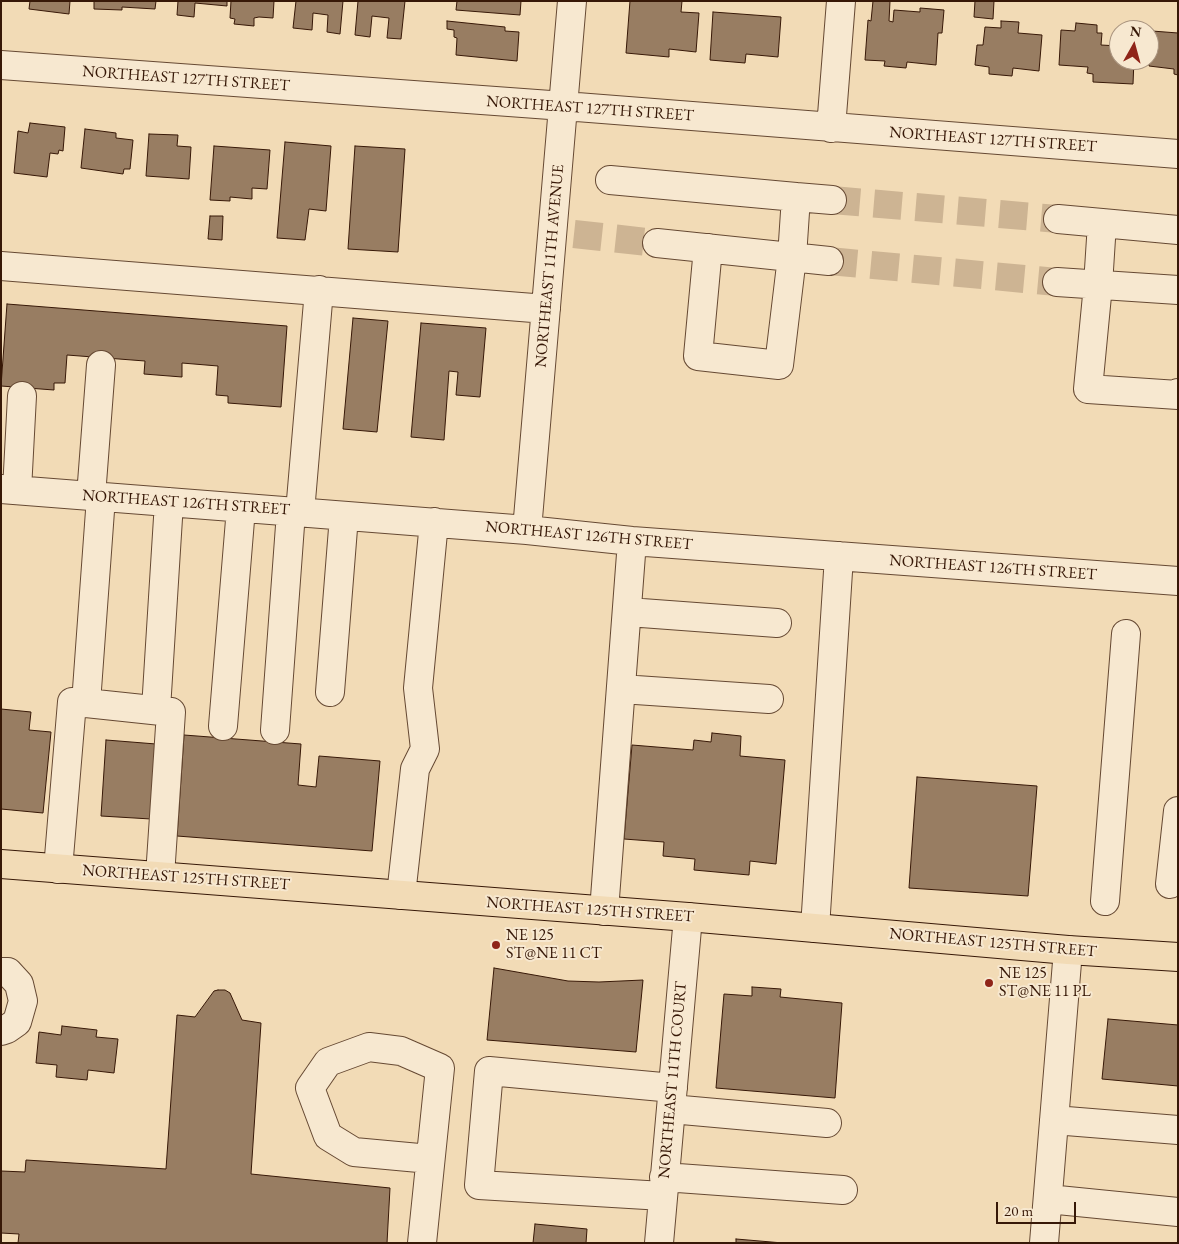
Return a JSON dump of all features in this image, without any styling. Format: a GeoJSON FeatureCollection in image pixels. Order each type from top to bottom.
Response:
{"type":"FeatureCollection","features":[{"type":"Feature","properties":{"kind":"main road","name":"NORTHEAST 125TH STREET"},"geometry":{"type":"LineString","coordinates":[[1,864],[688,917],[1068,950],[1178,957]]}},
{"type":"Feature","properties":{"kind":"street","name":"NORTHEAST 11TH AVENUE"},"geometry":{"type":"LineString","coordinates":[[526,530],[546,309],[563,233],[564,106],[572,1]]}},
{"type":"Feature","properties":{"kind":"street"},"geometry":{"type":"LineString","coordinates":[[831,128],[840,1]]}},
{"type":"Feature","properties":{"kind":"street","name":"NORTHEAST 127TH STREET"},"geometry":{"type":"LineString","coordinates":[[1,65],[564,106],[1178,154]]}},
{"type":"Feature","properties":{"kind":"street"},"geometry":{"type":"LineString","coordinates":[[610,180],[832,200]]}},
{"type":"Feature","properties":{"kind":"street"},"geometry":{"type":"LineString","coordinates":[[708,248],[698,356],[779,364],[792,257],[796,197]]}},
{"type":"Feature","properties":{"kind":"street"},"geometry":{"type":"LineString","coordinates":[[1058,219],[1178,230]]}},
{"type":"Feature","properties":{"kind":"street"},"geometry":{"type":"LineString","coordinates":[[1102,223],[1088,389],[1178,395],[1178,393]]}},
{"type":"Feature","properties":{"kind":"street"},"geometry":{"type":"LineString","coordinates":[[657,243],[829,262]]}},
{"type":"Feature","properties":{"kind":"street"},"geometry":{"type":"LineString","coordinates":[[1,266],[546,309]]}},
{"type":"Feature","properties":{"kind":"street"},"geometry":{"type":"LineString","coordinates":[[1057,282],[1178,290]]}},
{"type":"Feature","properties":{"kind":"street"},"geometry":{"type":"LineString","coordinates":[[275,730],[319,290]]}},
{"type":"Feature","properties":{"kind":"street"},"geometry":{"type":"LineString","coordinates":[[58,869],[79,703],[96,497],[101,365]]}},
{"type":"Feature","properties":{"kind":"street"},"geometry":{"type":"LineString","coordinates":[[9,490],[22,396]]}},
{"type":"Feature","properties":{"kind":"street","name":"NORTHEAST 126TH STREET"},"geometry":{"type":"LineString","coordinates":[[9,490],[434,522],[632,541],[1178,581]]}},
{"type":"Feature","properties":{"kind":"street"},"geometry":{"type":"LineString","coordinates":[[156,709],[169,502]]}},
{"type":"Feature","properties":{"kind":"street"},"geometry":{"type":"LineString","coordinates":[[223,726],[241,508]]}},
{"type":"Feature","properties":{"kind":"street"},"geometry":{"type":"LineString","coordinates":[[330,692],[344,516]]}},
{"type":"Feature","properties":{"kind":"street"},"geometry":{"type":"LineString","coordinates":[[401,895],[415,769],[424,749],[418,688],[434,522]]}},
{"type":"Feature","properties":{"kind":"street"},"geometry":{"type":"LineString","coordinates":[[604,911],[632,541]]}},
{"type":"Feature","properties":{"kind":"street"},"geometry":{"type":"LineString","coordinates":[[815,928],[839,556]]}},
{"type":"Feature","properties":{"kind":"street"},"geometry":{"type":"LineString","coordinates":[[628,612],[777,623]]}},
{"type":"Feature","properties":{"kind":"street"},"geometry":{"type":"LineString","coordinates":[[1105,901],[1126,634]]}},
{"type":"Feature","properties":{"kind":"street"},"geometry":{"type":"LineString","coordinates":[[622,689],[769,699]]}},
{"type":"Feature","properties":{"kind":"street"},"geometry":{"type":"LineString","coordinates":[[79,703],[156,709],[170,712],[160,876]]}},
{"type":"Feature","properties":{"kind":"street"},"geometry":{"type":"LineString","coordinates":[[1170,884],[1178,811]]}},
{"type":"Feature","properties":{"kind":"street","name":"NORTHEAST 11TH COURT"},"geometry":{"type":"LineString","coordinates":[[658,1243],[688,917]]}},
{"type":"Feature","properties":{"kind":"street"},"geometry":{"type":"LineString","coordinates":[[1044,1243],[1068,950]]}},
{"type":"Feature","properties":{"kind":"street"},"geometry":{"type":"LineString","coordinates":[[1,972],[8,972],[19,984],[23,1001],[17,1022],[1,1031]]}},
{"type":"Feature","properties":{"kind":"street"},"geometry":{"type":"LineString","coordinates":[[422,1243],[440,1068],[401,1051],[370,1047],[328,1062],[310,1088],[328,1136],[354,1152],[430,1159]]}},
{"type":"Feature","properties":{"kind":"street"},"geometry":{"type":"LineString","coordinates":[[827,1123],[489,1071],[479,1185],[664,1186],[843,1190]]}},
{"type":"Feature","properties":{"kind":"street"},"geometry":{"type":"LineString","coordinates":[[1054,1120],[1178,1130]]}},
{"type":"Feature","properties":{"kind":"street"},"geometry":{"type":"LineString","coordinates":[[1048,1199],[1178,1212]]}},
{"type":"Feature","properties":{"kind":"building"},"geometry":{"type":"Polygon","coordinates":[[[30,1],[70,1],[69,14],[29,9],[30,1]]]}},
{"type":"Feature","properties":{"kind":"building"},"geometry":{"type":"Polygon","coordinates":[[[94,1],[156,1],[155,9],[122,7],[122,10],[94,9],[94,1]]]}},
{"type":"Feature","properties":{"kind":"building"},"geometry":{"type":"Polygon","coordinates":[[[178,1],[227,1],[227,6],[195,3],[194,17],[177,15],[178,1]]]}},
{"type":"Feature","properties":{"kind":"building"},"geometry":{"type":"Polygon","coordinates":[[[231,1],[274,1],[273,18],[254,18],[254,26],[234,24],[235,19],[230,18],[231,1]]]}},
{"type":"Feature","properties":{"kind":"building"},"geometry":{"type":"Polygon","coordinates":[[[296,1],[343,1],[340,34],[327,32],[328,15],[313,13],[312,30],[293,28],[296,1]]]}},
{"type":"Feature","properties":{"kind":"building"},"geometry":{"type":"Polygon","coordinates":[[[358,1],[405,1],[401,39],[387,38],[389,18],[372,16],[370,37],[355,35],[358,1]]]}},
{"type":"Feature","properties":{"kind":"building"},"geometry":{"type":"Polygon","coordinates":[[[457,1],[521,1],[520,15],[456,10],[457,1]]]}},
{"type":"Feature","properties":{"kind":"building"},"geometry":{"type":"Polygon","coordinates":[[[630,1],[682,1],[681,12],[699,13],[696,52],[669,49],[669,57],[626,53],[630,1]]]}},
{"type":"Feature","properties":{"kind":"building"},"geometry":{"type":"Polygon","coordinates":[[[873,1],[890,1],[889,21],[893,22],[894,10],[920,12],[920,8],[944,10],[942,33],[938,33],[936,65],[907,62],[906,68],[884,66],[885,61],[865,60],[868,20],[871,21],[873,1]]]}},
{"type":"Feature","properties":{"kind":"building"},"geometry":{"type":"Polygon","coordinates":[[[975,1],[994,1],[993,19],[974,17],[975,1]]]}},
{"type":"Feature","properties":{"kind":"building"},"geometry":{"type":"Polygon","coordinates":[[[713,12],[781,17],[778,57],[746,54],[745,63],[710,60],[713,12]]]}},
{"type":"Feature","properties":{"kind":"building"},"geometry":{"type":"Polygon","coordinates":[[[447,21],[505,27],[505,31],[519,32],[517,61],[456,55],[457,38],[454,37],[454,30],[447,29],[447,21]]]}},
{"type":"Feature","properties":{"kind":"building"},"geometry":{"type":"Polygon","coordinates":[[[1001,21],[1019,22],[1018,33],[1042,35],[1039,71],[1013,68],[1012,76],[989,74],[989,67],[975,65],[977,45],[983,45],[985,27],[1001,28],[1001,21]]]}},
{"type":"Feature","properties":{"kind":"building"},"geometry":{"type":"Polygon","coordinates":[[[1076,23],[1097,25],[1097,33],[1102,33],[1101,45],[1109,45],[1109,70],[1134,70],[1133,84],[1093,82],[1093,74],[1087,73],[1088,67],[1059,65],[1061,30],[1075,31],[1076,23]]]}},
{"type":"Feature","properties":{"kind":"building"},"geometry":{"type":"Polygon","coordinates":[[[1159,32],[1178,33],[1178,75],[1174,74],[1174,69],[1159,67],[1159,32]]]}},
{"type":"Feature","properties":{"kind":"building"},"geometry":{"type":"Polygon","coordinates":[[[30,123],[65,127],[63,151],[59,150],[58,154],[50,153],[47,177],[14,173],[18,131],[28,133],[30,123]]]}},
{"type":"Feature","properties":{"kind":"building"},"geometry":{"type":"Polygon","coordinates":[[[85,129],[116,133],[116,138],[133,140],[130,169],[124,169],[123,174],[81,168],[85,129]]]}},
{"type":"Feature","properties":{"kind":"building"},"geometry":{"type":"Polygon","coordinates":[[[149,134],[178,135],[177,146],[191,147],[189,179],[146,176],[149,134]]]}},
{"type":"Feature","properties":{"kind":"building"},"geometry":{"type":"Polygon","coordinates":[[[285,142],[331,146],[326,211],[309,209],[305,240],[277,238],[285,142]]]}},
{"type":"Feature","properties":{"kind":"building"},"geometry":{"type":"Polygon","coordinates":[[[214,146],[270,150],[267,189],[252,188],[252,199],[230,197],[230,201],[210,200],[214,146]]]}},
{"type":"Feature","properties":{"kind":"building"},"geometry":{"type":"Polygon","coordinates":[[[355,146],[405,149],[398,252],[348,249],[355,146]]]}},
{"type":"Feature","properties":{"kind":"building"},"geometry":{"type":"Polygon","coordinates":[[[210,216],[223,216],[222,240],[208,239],[210,216]]]}},
{"type":"Feature","properties":{"kind":"building"},"geometry":{"type":"Polygon","coordinates":[[[7,304],[287,326],[281,407],[228,403],[228,396],[216,395],[218,366],[182,363],[182,377],[144,374],[145,361],[67,355],[65,383],[54,383],[54,390],[1,386],[7,304]]]}},
{"type":"Feature","properties":{"kind":"building"},"geometry":{"type":"Polygon","coordinates":[[[353,318],[388,321],[377,432],[343,429],[353,318]]]}},
{"type":"Feature","properties":{"kind":"building"},"geometry":{"type":"Polygon","coordinates":[[[421,323],[486,328],[480,397],[456,395],[458,372],[449,371],[444,440],[411,437],[421,323]]]}},
{"type":"Feature","properties":{"kind":"building"},"geometry":{"type":"Polygon","coordinates":[[[1,709],[31,712],[29,730],[51,732],[43,813],[1,809],[1,709]]]}},
{"type":"Feature","properties":{"kind":"building"},"geometry":{"type":"Polygon","coordinates":[[[712,733],[741,736],[740,756],[785,760],[776,864],[750,861],[749,875],[694,870],[695,859],[663,856],[664,842],[624,839],[632,745],[693,750],[694,740],[711,742],[712,733]]]}},
{"type":"Feature","properties":{"kind":"building"},"geometry":{"type":"Polygon","coordinates":[[[184,735],[301,744],[298,785],[316,787],[319,756],[380,761],[372,851],[177,836],[184,735]]]}},
{"type":"Feature","properties":{"kind":"building"},"geometry":{"type":"Polygon","coordinates":[[[106,740],[156,744],[151,819],[101,816],[106,740]]]}},
{"type":"Feature","properties":{"kind":"building"},"geometry":{"type":"Polygon","coordinates":[[[917,777],[1037,786],[1028,896],[909,888],[917,777]]]}},
{"type":"Feature","properties":{"kind":"building"},"geometry":{"type":"Polygon","coordinates":[[[494,968],[568,981],[643,980],[636,1052],[487,1040],[494,968]]]}},
{"type":"Feature","properties":{"kind":"building"},"geometry":{"type":"Polygon","coordinates":[[[752,987],[781,989],[780,997],[842,1003],[835,1098],[716,1088],[724,994],[752,996],[752,987]]]}},
{"type":"Feature","properties":{"kind":"building"},"geometry":{"type":"Polygon","coordinates":[[[225,990],[230,993],[242,1020],[261,1023],[251,1174],[390,1188],[387,1243],[18,1243],[19,1234],[1,1233],[1,1171],[25,1172],[26,1160],[166,1169],[177,1015],[195,1017],[214,991],[225,990]]]}},
{"type":"Feature","properties":{"kind":"building"},"geometry":{"type":"Polygon","coordinates":[[[1108,1019],[1178,1025],[1178,1086],[1102,1079],[1108,1019]]]}},
{"type":"Feature","properties":{"kind":"building"},"geometry":{"type":"Polygon","coordinates":[[[62,1026],[97,1030],[96,1037],[118,1039],[114,1073],[88,1070],[87,1080],[56,1077],[57,1065],[36,1063],[39,1032],[61,1035],[62,1026]]]}},
{"type":"Feature","properties":{"kind":"building"},"geometry":{"type":"Polygon","coordinates":[[[535,1224],[587,1229],[586,1243],[533,1243],[535,1224]]]}},
{"type":"Feature","properties":{"kind":"building"},"geometry":{"type":"Polygon","coordinates":[[[736,1239],[783,1243],[736,1243],[736,1239]]]}},
{"type":"Feature","properties":{"kind":"tunnel"},"geometry":{"type":"LineString","coordinates":[[832,200],[1058,219]]}},
{"type":"Feature","properties":{"kind":"tunnel"},"geometry":{"type":"LineString","coordinates":[[574,234],[657,243]]}},
{"type":"Feature","properties":{"kind":"tunnel"},"geometry":{"type":"LineString","coordinates":[[829,261],[1057,282]]}},
{"type":"Feature","properties":{"kind":"place","name":"NE 125 ST@NE 11 CT"},"geometry":{"type":"Point","coordinates":[496,945]}},
{"type":"Feature","properties":{"kind":"place","name":"NE 125 ST@NE 11 PL"},"geometry":{"type":"Point","coordinates":[989,983]}}]}
